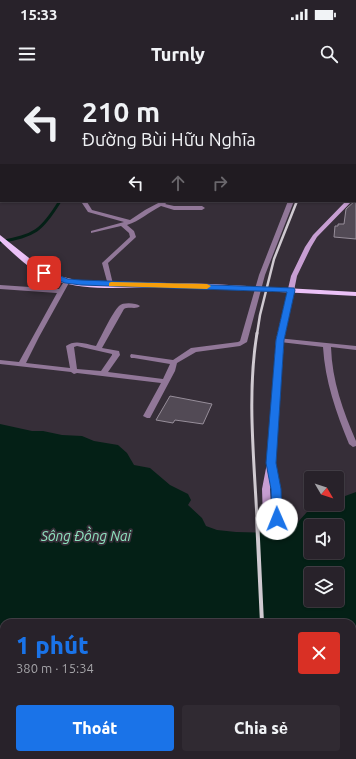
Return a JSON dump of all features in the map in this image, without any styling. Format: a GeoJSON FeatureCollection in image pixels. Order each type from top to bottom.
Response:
{"type":"FeatureCollection","features":[{"type":"Feature","properties":{"kind":"main road"},"geometry":{"type":"LineString","coordinates":[[273,519],[276,489],[271,463],[280,340],[294,276],[315,236],[348,202]]}},
{"type":"Feature","properties":{"kind":"main road"},"geometry":{"type":"LineString","coordinates":[[0,237],[44,273],[67,281],[110,284],[260,288],[356,294]]}},
{"type":"Feature","properties":{"kind":"street"},"geometry":{"type":"LineString","coordinates":[[93,232],[140,218],[147,210],[164,202]]}},
{"type":"Feature","properties":{"kind":"street"},"geometry":{"type":"LineString","coordinates":[[147,416],[171,371],[174,362],[194,350],[240,344],[243,342],[260,288],[262,275],[291,202]]}},
{"type":"Feature","properties":{"kind":"street"},"geometry":{"type":"LineString","coordinates":[[85,203],[90,211],[130,222]]}},
{"type":"Feature","properties":{"kind":"street"},"geometry":{"type":"LineString","coordinates":[[160,204],[174,208],[202,208]]}},
{"type":"Feature","properties":{"kind":"street"},"geometry":{"type":"LineString","coordinates":[[110,284],[105,263],[133,237],[132,232],[122,224]]}},
{"type":"Feature","properties":{"kind":"street"},"geometry":{"type":"LineString","coordinates":[[21,365],[67,281]]}},
{"type":"Feature","properties":{"kind":"street"},"geometry":{"type":"LineString","coordinates":[[0,287],[61,291]]}},
{"type":"Feature","properties":{"kind":"street"},"geometry":{"type":"LineString","coordinates":[[98,349],[121,308],[124,306],[137,306]]}},
{"type":"Feature","properties":{"kind":"street"},"geometry":{"type":"LineString","coordinates":[[280,340],[356,348]]}},
{"type":"Feature","properties":{"kind":"street"},"geometry":{"type":"LineString","coordinates":[[74,372],[70,346],[77,344],[114,352],[116,355],[104,373]]}},
{"type":"Feature","properties":{"kind":"street"},"geometry":{"type":"LineString","coordinates":[[327,345],[327,362],[330,380],[339,411],[353,444]]}},
{"type":"Feature","properties":{"kind":"street"},"geometry":{"type":"LineString","coordinates":[[134,356],[174,362]]}},
{"type":"Feature","properties":{"kind":"street"},"geometry":{"type":"LineString","coordinates":[[0,362],[74,372],[104,373],[165,381]]}},
{"type":"Feature","properties":{"kind":"water","name":"Sông Đồng Nai"},"geometry":{"type":"Polygon","coordinates":[[[0,424],[32,431],[82,436],[94,441],[118,445],[127,453],[134,465],[150,468],[170,485],[188,494],[191,500],[188,505],[202,518],[206,526],[217,530],[276,533],[298,522],[309,511],[344,511],[344,496],[356,492],[356,619],[0,619],[0,424]]]}},
{"type":"Feature","properties":{"kind":"building"},"geometry":{"type":"Polygon","coordinates":[[[354,202],[356,202],[356,239],[334,237],[335,226],[338,226],[338,224],[344,224],[346,209],[354,202]]]}},
{"type":"Feature","properties":{"kind":"building"},"geometry":{"type":"Polygon","coordinates":[[[170,396],[212,404],[203,424],[175,420],[173,423],[156,420],[170,396]]]}},
{"type":"Feature","properties":{"kind":"waterway"},"geometry":{"type":"LineString","coordinates":[[0,242],[29,234],[42,226],[48,220],[59,202]]}},
{"type":"Feature","properties":{"kind":"railway"},"geometry":{"type":"LineString","coordinates":[[257,334],[260,315],[274,259],[297,202]]}},
{"type":"Feature","properties":{"kind":"railway"},"geometry":{"type":"LineString","coordinates":[[257,333],[252,379],[252,426],[257,519]]}},
{"type":"Feature","properties":{"kind":"railway"},"geometry":{"type":"LineString","coordinates":[[257,518],[262,619]]}},
{"type":"Feature","properties":{"kind":"slow traffic"},"geometry":{"type":"LineString","coordinates":[[111,284],[207,286]]}},
{"type":"Feature","properties":{"kind":"route"},"geometry":{"type":"LineString","coordinates":[[44,273],[55,278],[81,283],[291,290],[280,340],[271,463],[276,489],[277,519]]}}]}
